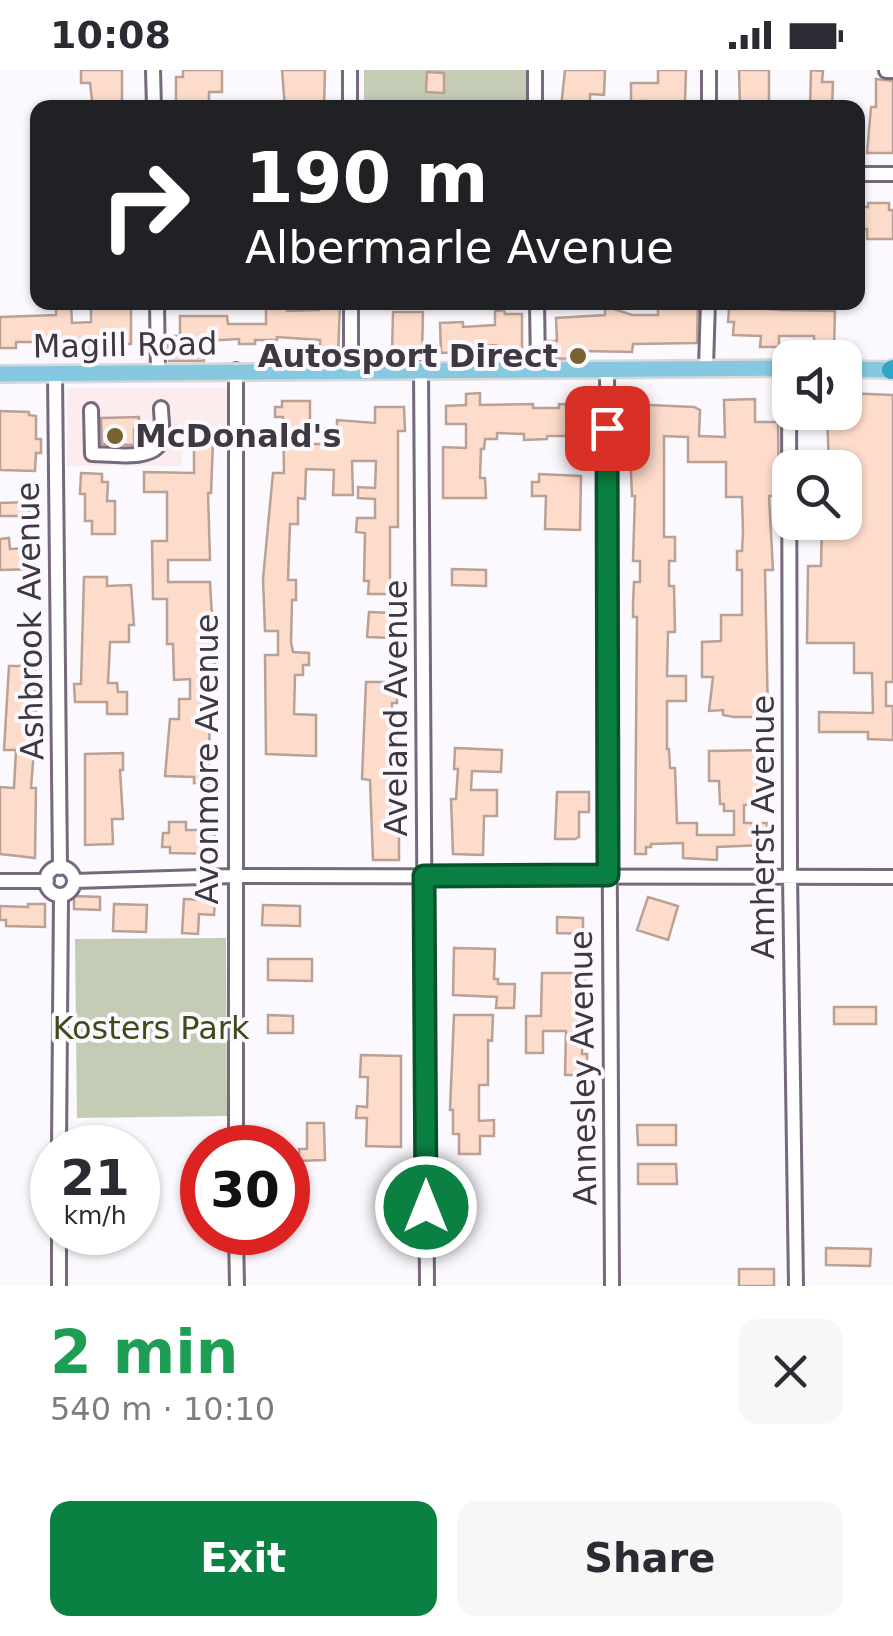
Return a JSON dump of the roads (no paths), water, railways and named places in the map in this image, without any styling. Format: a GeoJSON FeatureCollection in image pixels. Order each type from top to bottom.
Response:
{"type":"FeatureCollection","features":[{"type":"Feature","properties":{"kind":"main road","name":"Magill Road"},"geometry":{"type":"LineString","coordinates":[[0,374],[772,368]]}},
{"type":"Feature","properties":{"kind":"main road"},"geometry":{"type":"LineString","coordinates":[[862,369],[892,370]]}},
{"type":"Feature","properties":{"kind":"street"},"geometry":{"type":"LineString","coordinates":[[153,70],[154,100]]}},
{"type":"Feature","properties":{"kind":"street"},"geometry":{"type":"LineString","coordinates":[[350,70],[350,100]]}},
{"type":"Feature","properties":{"kind":"street"},"geometry":{"type":"LineString","coordinates":[[535,70],[535,100]]}},
{"type":"Feature","properties":{"kind":"street"},"geometry":{"type":"LineString","coordinates":[[709,70],[709,100]]}},
{"type":"Feature","properties":{"kind":"street"},"geometry":{"type":"LineString","coordinates":[[865,174],[893,174]]}},
{"type":"Feature","properties":{"kind":"street"},"geometry":{"type":"LineString","coordinates":[[157,310],[158,372]]}},
{"type":"Feature","properties":{"kind":"street"},"geometry":{"type":"LineString","coordinates":[[351,310],[352,369]]}},
{"type":"Feature","properties":{"kind":"street"},"geometry":{"type":"LineString","coordinates":[[537,310],[538,368]]}},
{"type":"Feature","properties":{"kind":"street"},"geometry":{"type":"LineString","coordinates":[[706,368],[708,310]]}},
{"type":"Feature","properties":{"kind":"street","name":"Aveland Avenue"},"geometry":{"type":"LineString","coordinates":[[421,369],[427,1286]]}},
{"type":"Feature","properties":{"kind":"street","name":"Annesley Avenue"},"geometry":{"type":"LineString","coordinates":[[607,369],[612,1286]]}},
{"type":"Feature","properties":{"kind":"street","name":"Avonmore Avenue"},"geometry":{"type":"LineString","coordinates":[[236,370],[236,1125]]}},
{"type":"Feature","properties":{"kind":"street","name":"Ashbrook Avenue"},"geometry":{"type":"LineString","coordinates":[[55,374],[60,868]]}},
{"type":"Feature","properties":{"kind":"street"},"geometry":{"type":"LineString","coordinates":[[90,410],[92,454],[146,454],[161,441],[161,408]]}},
{"type":"Feature","properties":{"kind":"street","name":"Amherst Avenue"},"geometry":{"type":"LineString","coordinates":[[790,430],[790,875],[796,1286]]}},
{"type":"Feature","properties":{"kind":"street"},"geometry":{"type":"LineString","coordinates":[[60,868],[70,871],[74,881],[71,890],[61,895],[50,891],[47,880],[51,871],[60,868]]}},
{"type":"Feature","properties":{"kind":"street"},"geometry":{"type":"LineString","coordinates":[[74,881],[234,876],[893,877]]}},
{"type":"Feature","properties":{"kind":"street"},"geometry":{"type":"LineString","coordinates":[[0,881],[47,880]]}},
{"type":"Feature","properties":{"kind":"street"},"geometry":{"type":"LineString","coordinates":[[59,1125],[61,895]]}},
{"type":"Feature","properties":{"kind":"street"},"geometry":{"type":"LineString","coordinates":[[58,1255],[58,1286]]}},
{"type":"Feature","properties":{"kind":"street"},"geometry":{"type":"LineString","coordinates":[[236,1255],[237,1286]]}},
{"type":"Feature","properties":{"kind":"place","name":"Autosport Direct"},"geometry":{"type":"Point","coordinates":[578,356]}},
{"type":"Feature","properties":{"kind":"place","name":"McDonald's"},"geometry":{"type":"Point","coordinates":[115,436]}},
{"type":"Feature","properties":{"kind":"park label","name":"Kosters Park"},"geometry":{"type":"Point","coordinates":[151,1028]}}]}
